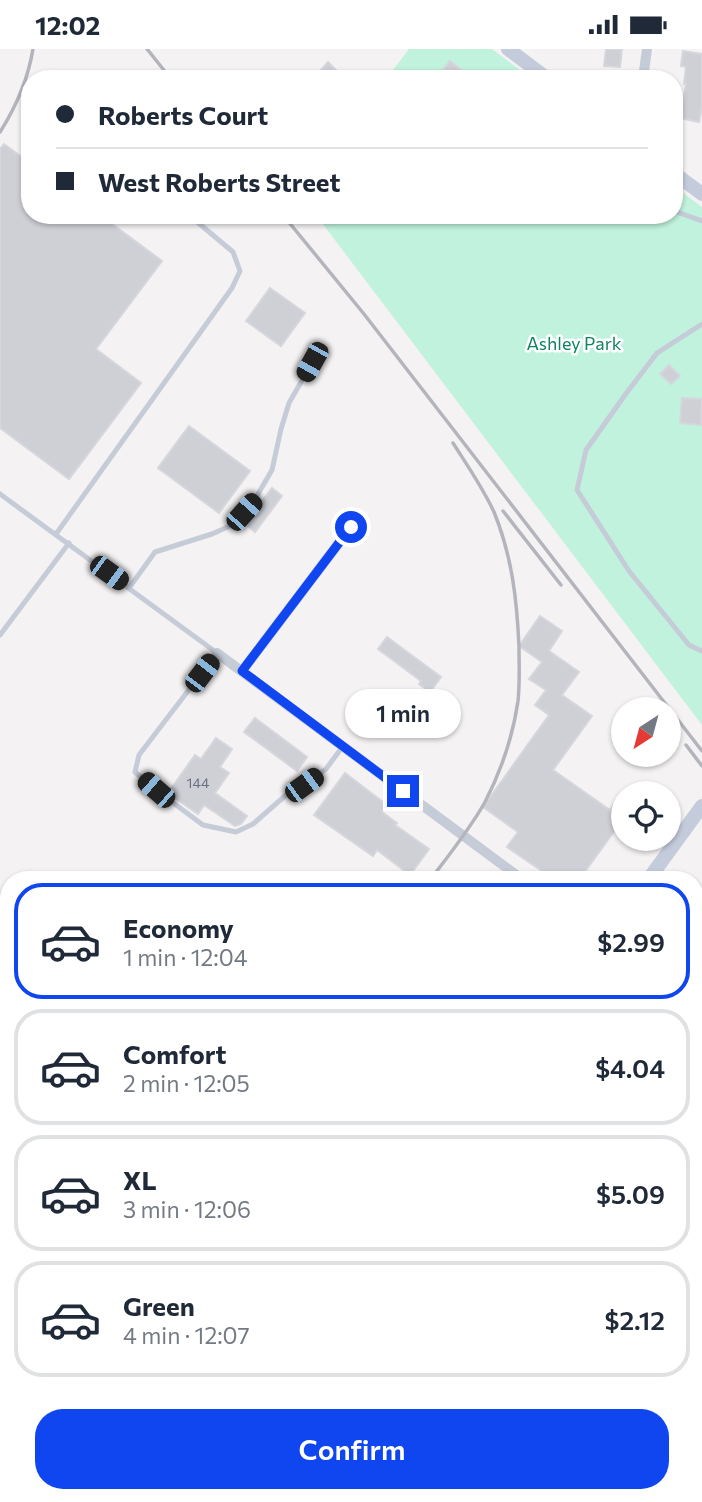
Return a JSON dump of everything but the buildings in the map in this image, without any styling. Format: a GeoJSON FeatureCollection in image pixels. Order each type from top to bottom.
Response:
{"type":"FeatureCollection","features":[{"type":"Feature","properties":{"kind":"main road"},"geometry":{"type":"LineString","coordinates":[[508,49],[528,70]]}},
{"type":"Feature","properties":{"kind":"main road"},"geometry":{"type":"LineString","coordinates":[[683,180],[702,194]]}},
{"type":"Feature","properties":{"kind":"main road"},"geometry":{"type":"LineString","coordinates":[[655,871],[702,806]]}},
{"type":"Feature","properties":{"kind":"street"},"geometry":{"type":"LineString","coordinates":[[644,70],[647,49]]}},
{"type":"Feature","properties":{"kind":"street"},"geometry":{"type":"LineString","coordinates":[[242,671],[351,527]]}},
{"type":"Feature","properties":{"kind":"street"},"geometry":{"type":"LineString","coordinates":[[217,653],[511,871]]}},
{"type":"Feature","properties":{"kind":"lane"},"geometry":{"type":"LineString","coordinates":[[683,214],[702,221]]}},
{"type":"Feature","properties":{"kind":"lane"},"geometry":{"type":"LineString","coordinates":[[56,534],[232,288],[240,271],[233,252],[201,224]]}},
{"type":"Feature","properties":{"kind":"lane"},"geometry":{"type":"LineString","coordinates":[[702,324],[657,353],[586,450],[577,490],[629,571],[689,645],[702,651]]}},
{"type":"Feature","properties":{"kind":"lane"},"geometry":{"type":"LineString","coordinates":[[129,588],[155,552],[232,525],[255,499],[272,470],[289,403],[312,362]]}},
{"type":"Feature","properties":{"kind":"lane"},"geometry":{"type":"LineString","coordinates":[[0,494],[217,653],[139,755],[135,772],[203,825],[236,832],[253,824],[286,795],[326,769],[342,746]]}},
{"type":"Feature","properties":{"kind":"lane"},"geometry":{"type":"LineString","coordinates":[[0,635],[69,543]]}},
{"type":"Feature","properties":{"kind":"green space"},"geometry":{"type":"Polygon","coordinates":[[[409,49],[492,49],[520,70],[393,70],[409,49]]]}},
{"type":"Feature","properties":{"kind":"green space","name":"Ashley Park"},"geometry":{"type":"Polygon","coordinates":[[[683,193],[702,207],[702,725],[323,224],[683,224],[683,193]]]}},
{"type":"Feature","properties":{"kind":"railway"},"geometry":{"type":"LineString","coordinates":[[28,70],[33,49]]}},
{"type":"Feature","properties":{"kind":"railway"},"geometry":{"type":"LineString","coordinates":[[147,49],[164,70]]}},
{"type":"Feature","properties":{"kind":"railway"},"geometry":{"type":"LineString","coordinates":[[0,132],[21,92]]}},
{"type":"Feature","properties":{"kind":"railway"},"geometry":{"type":"LineString","coordinates":[[290,224],[364,314],[702,751]]}},
{"type":"Feature","properties":{"kind":"railway"},"geometry":{"type":"LineString","coordinates":[[437,871],[473,822],[491,790],[510,740],[519,687],[517,612],[505,545],[490,503],[453,443]]}},
{"type":"Feature","properties":{"kind":"railway"},"geometry":{"type":"LineString","coordinates":[[503,511],[561,585]]}},
{"type":"Feature","properties":{"kind":"railway"},"geometry":{"type":"LineString","coordinates":[[686,745],[702,766]]}},
{"type":"Feature","properties":{"kind":"route"},"geometry":{"type":"LineString","coordinates":[[351,527],[242,671],[403,791]]}}]}
